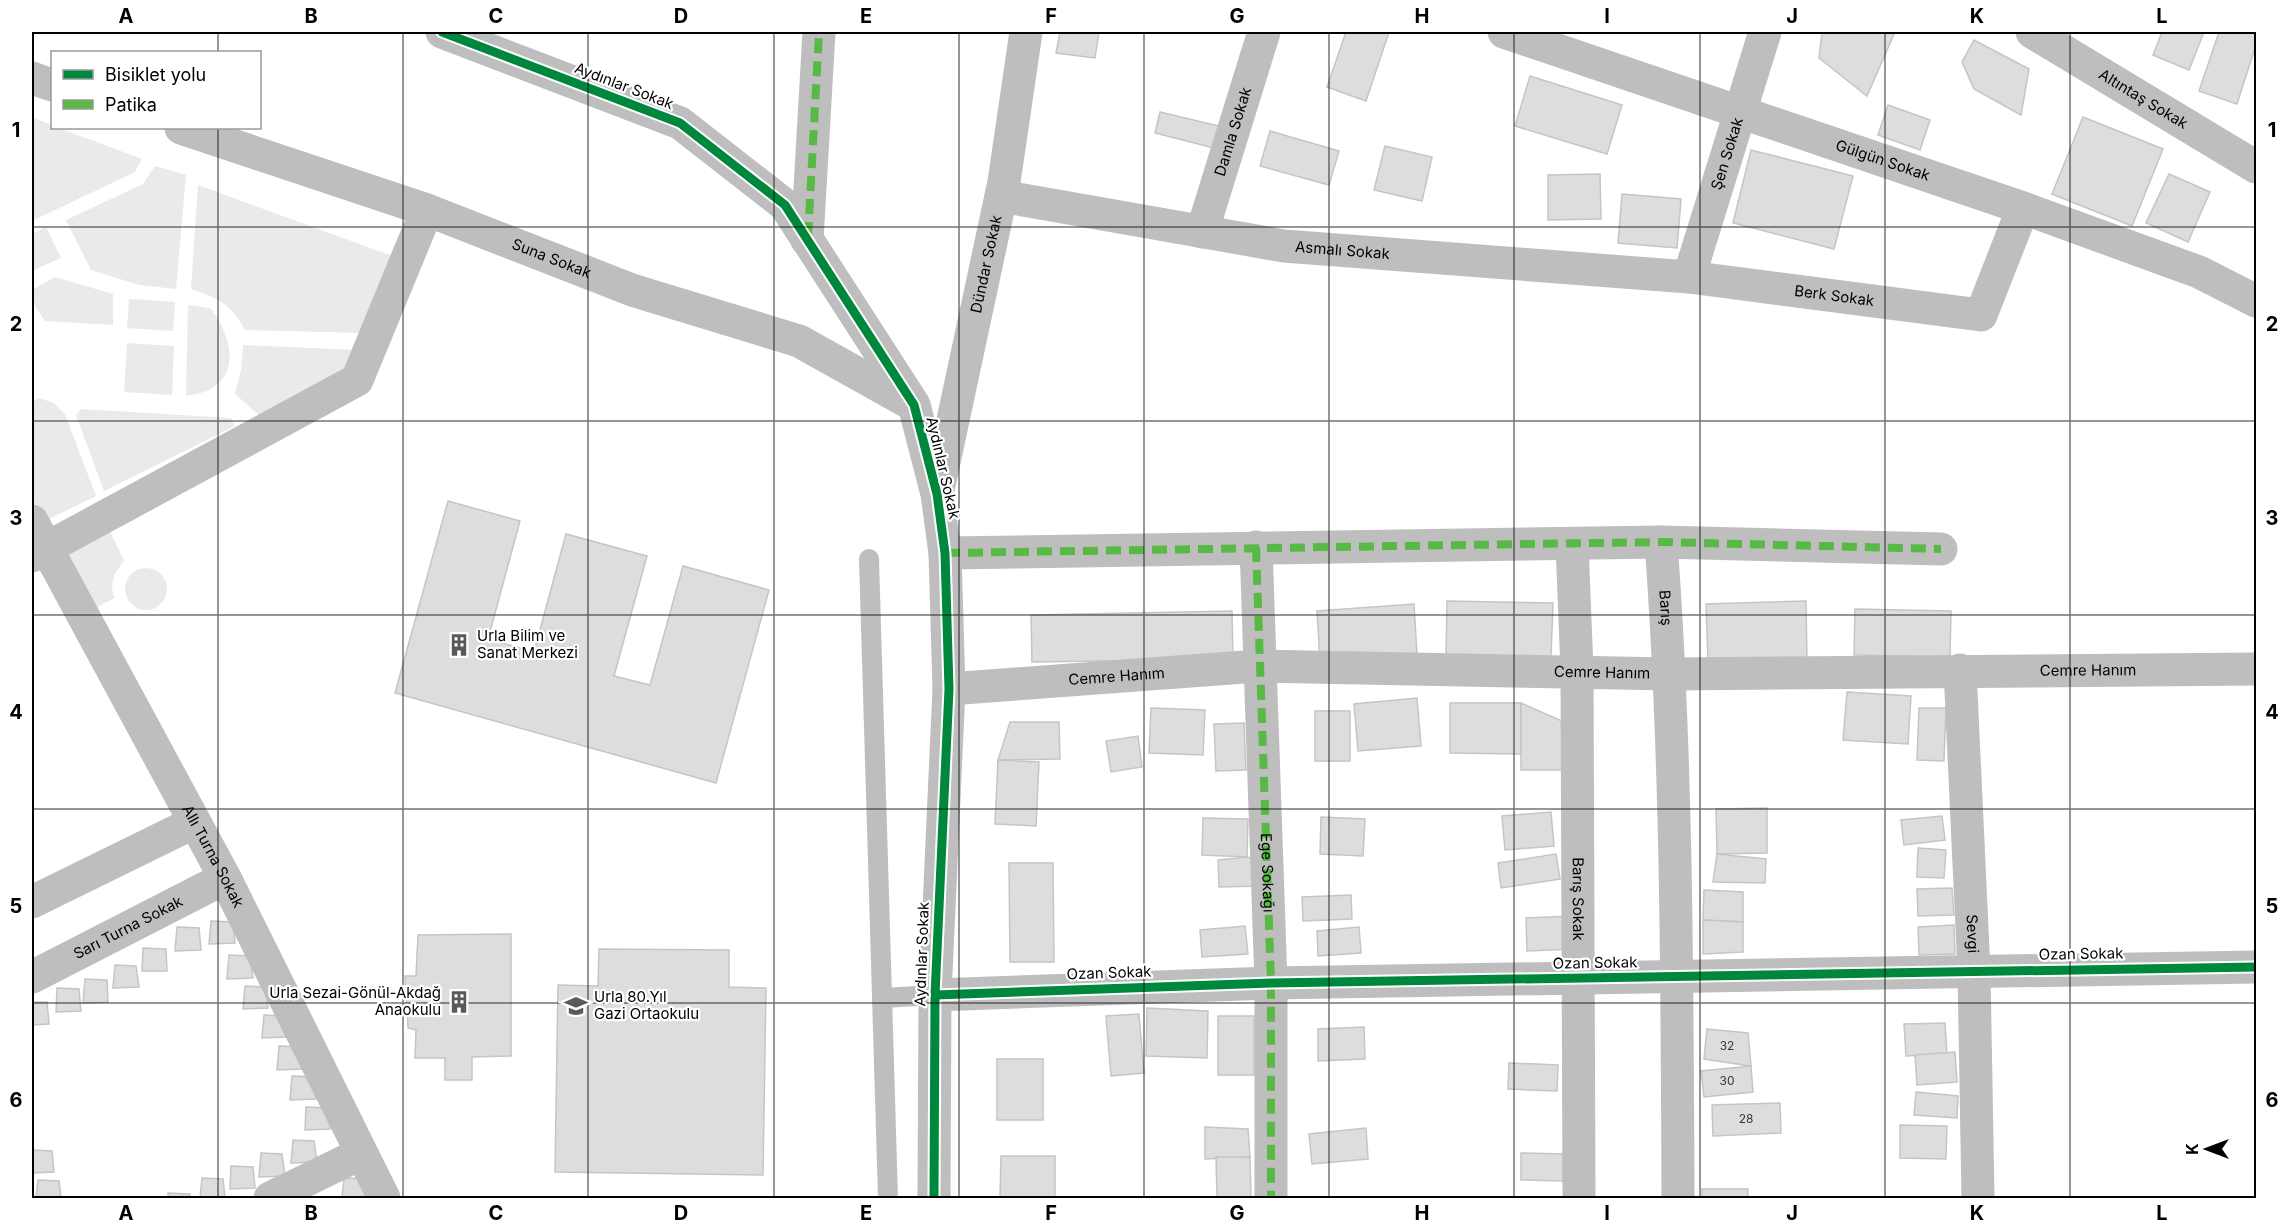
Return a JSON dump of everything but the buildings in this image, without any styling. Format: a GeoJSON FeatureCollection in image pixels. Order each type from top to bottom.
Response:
{"type":"FeatureCollection","features":[{"type":"Feature","properties":{"kind":"street","name":"Aydınlar Sokak"},"geometry":{"type":"LineString","coordinates":[[442,32],[680,123],[785,205],[914,405],[937,494],[945,553],[949,689],[935,995],[934,1198]]}},
{"type":"Feature","properties":{"kind":"street"},"geometry":{"type":"LineString","coordinates":[[807,240],[819,32]]}},
{"type":"Feature","properties":{"kind":"street","name":"Dündar Sokak"},"geometry":{"type":"LineString","coordinates":[[937,494],[1001,196],[1026,32]]}},
{"type":"Feature","properties":{"kind":"street","name":"Damla Sokak"},"geometry":{"type":"LineString","coordinates":[[1202,232],[1264,32]]}},
{"type":"Feature","properties":{"kind":"street","name":"Gülgün Sokak"},"geometry":{"type":"LineString","coordinates":[[1504,32],[2023,208],[2199,272],[2256,301]]}},
{"type":"Feature","properties":{"kind":"street","name":"Şen Sokak"},"geometry":{"type":"LineString","coordinates":[[1689,277],[1765,32]]}},
{"type":"Feature","properties":{"kind":"street","name":"Altıntaş Sokak"},"geometry":{"type":"LineString","coordinates":[[2032,32],[2256,167]]}},
{"type":"Feature","properties":{"kind":"street"},"geometry":{"type":"LineString","coordinates":[[32,78],[51,85]]}},
{"type":"Feature","properties":{"kind":"street","name":"Suna Sokak"},"geometry":{"type":"LineString","coordinates":[[184,129],[427,210],[632,291],[799,341],[914,405]]}},
{"type":"Feature","properties":{"kind":"street","name":"Asmalı Sokak"},"geometry":{"type":"LineString","coordinates":[[1001,196],[1284,246],[1689,277]]}},
{"type":"Feature","properties":{"kind":"street","name":"Berk Sokak"},"geometry":{"type":"LineString","coordinates":[[1689,277],[1981,315],[2023,208]]}},
{"type":"Feature","properties":{"kind":"street"},"geometry":{"type":"LineString","coordinates":[[36,542],[357,380],[427,210]]}},
{"type":"Feature","properties":{"kind":"street","name":"Allı Turna Sokak"},"geometry":{"type":"LineString","coordinates":[[36,542],[225,878],[360,1154],[384,1198]]}},
{"type":"Feature","properties":{"kind":"street"},"geometry":{"type":"LineString","coordinates":[[945,553],[1661,542],[1941,549]]}},
{"type":"Feature","properties":{"kind":"street","name":"Barış"},"geometry":{"type":"LineString","coordinates":[[1661,542],[1671,674]]}},
{"type":"Feature","properties":{"kind":"street","name":"Barış Sokak"},"geometry":{"type":"LineString","coordinates":[[1572,545],[1577,670],[1579,1198]]}},
{"type":"Feature","properties":{"kind":"street","name":"Ege Sokağı"},"geometry":{"type":"LineString","coordinates":[[1256,547],[1258,666],[1271,983],[1271,1198]]}},
{"type":"Feature","properties":{"kind":"street","name":"Cemre Hanım"},"geometry":{"type":"LineString","coordinates":[[949,689],[1258,666],[1577,670],[1671,674],[2256,669]]}},
{"type":"Feature","properties":{"kind":"street","name":"Sevgi"},"geometry":{"type":"LineString","coordinates":[[1960,670],[1974,971],[1978,1198]]}},
{"type":"Feature","properties":{"kind":"street"},"geometry":{"type":"LineString","coordinates":[[1671,674],[1677,977],[1678,1198]]}},
{"type":"Feature","properties":{"kind":"street"},"geometry":{"type":"LineString","coordinates":[[32,902],[193,823]]}},
{"type":"Feature","properties":{"kind":"street","name":"Sarı Turna Sokak"},"geometry":{"type":"LineString","coordinates":[[32,977],[225,878]]}},
{"type":"Feature","properties":{"kind":"street","name":"Ozan Sokak"},"geometry":{"type":"LineString","coordinates":[[935,995],[1271,983],[2256,967]]}},
{"type":"Feature","properties":{"kind":"street"},"geometry":{"type":"LineString","coordinates":[[270,1198],[360,1154]]}},
{"type":"Feature","properties":{"kind":"lane"},"geometry":{"type":"LineString","coordinates":[[869,559],[888,1198]]}},
{"type":"Feature","properties":{"kind":"lane"},"geometry":{"type":"LineString","coordinates":[[882,998],[935,995]]}},
{"type":"Feature","properties":{"kind":"shaded area"},"geometry":{"type":"Polygon","coordinates":[[[32,117],[51,125],[51,129],[62,129],[142,159],[135,172],[32,221],[32,117]]]}},
{"type":"Feature","properties":{"kind":"shaded area"},"geometry":{"type":"Polygon","coordinates":[[[155,166],[186,175],[176,289],[139,285],[91,270],[66,220],[143,184],[155,166]]]}},
{"type":"Feature","properties":{"kind":"shaded area"},"geometry":{"type":"Polygon","coordinates":[[[198,185],[392,256],[365,333],[245,330],[240,321],[223,303],[191,289],[198,185]]]}},
{"type":"Feature","properties":{"kind":"shaded area"},"geometry":{"type":"Polygon","coordinates":[[[46,227],[61,258],[32,271],[32,234],[46,227]]]}},
{"type":"Feature","properties":{"kind":"shaded area"},"geometry":{"type":"Polygon","coordinates":[[[55,277],[113,294],[113,325],[45,321],[35,306],[32,290],[55,277]]]}},
{"type":"Feature","properties":{"kind":"shaded area"},"geometry":{"type":"Polygon","coordinates":[[[129,299],[175,302],[173,331],[127,328],[129,299]]]}},
{"type":"Feature","properties":{"kind":"shaded area"},"geometry":{"type":"Polygon","coordinates":[[[188,305],[210,308],[217,317],[227,339],[229,362],[220,382],[207,391],[186,396],[188,305]]]}},
{"type":"Feature","properties":{"kind":"shaded area"},"geometry":{"type":"Polygon","coordinates":[[[127,343],[174,346],[172,395],[124,392],[127,343]]]}},
{"type":"Feature","properties":{"kind":"shaded area"},"geometry":{"type":"Polygon","coordinates":[[[243,345],[359,350],[356,363],[259,415],[235,394],[241,370],[243,345]]]}},
{"type":"Feature","properties":{"kind":"shaded area"},"geometry":{"type":"Polygon","coordinates":[[[39,398],[54,403],[65,414],[96,496],[43,522],[32,498],[32,402],[39,398]]]}},
{"type":"Feature","properties":{"kind":"shaded area"},"geometry":{"type":"Polygon","coordinates":[[[81,409],[231,418],[235,426],[104,491],[76,415],[81,409]]]}},
{"type":"Feature","properties":{"kind":"shaded area"},"geometry":{"type":"Polygon","coordinates":[[[109,529],[124,561],[112,583],[115,598],[91,610],[62,552],[109,529]]]}},
{"type":"Feature","properties":{"kind":"shaded area"},"geometry":{"type":"Polygon","coordinates":[[[146,568],[154,569],[161,574],[166,581],[166,597],[161,604],[154,609],[146,610],[138,609],[131,604],[126,597],[125,589],[126,581],[131,574],[138,569],[146,568]]]}},
{"type":"Feature","properties":{"kind":"marked path"},"geometry":{"type":"LineString","coordinates":[[808,237],[819,32]]}},
{"type":"Feature","properties":{"kind":"marked path"},"geometry":{"type":"LineString","coordinates":[[945,553],[1661,542],[1941,549]]}},
{"type":"Feature","properties":{"kind":"marked path"},"geometry":{"type":"LineString","coordinates":[[1256,547],[1271,983],[1271,1198]]}},
{"type":"Feature","properties":{"kind":"cycle path"},"geometry":{"type":"LineString","coordinates":[[442,32],[680,123],[785,205],[914,405],[937,494],[945,553],[949,689],[935,995],[934,1198]]}},
{"type":"Feature","properties":{"kind":"cycle path"},"geometry":{"type":"LineString","coordinates":[[935,995],[1271,983],[2256,967]]}},
{"type":"Feature","properties":{"kind":"place","name":"Urla Bilim ve Sanat Merkezi"},"geometry":{"type":"Point","coordinates":[459,645]}},
{"type":"Feature","properties":{"kind":"place","name":"Urla Sezai-Gönül-Akdağ Anaokulu"},"geometry":{"type":"Point","coordinates":[459,1002]}},
{"type":"Feature","properties":{"kind":"place","name":"Urla 80.Yıl Gazi Ortaokulu"},"geometry":{"type":"Point","coordinates":[576,1006]}}]}
